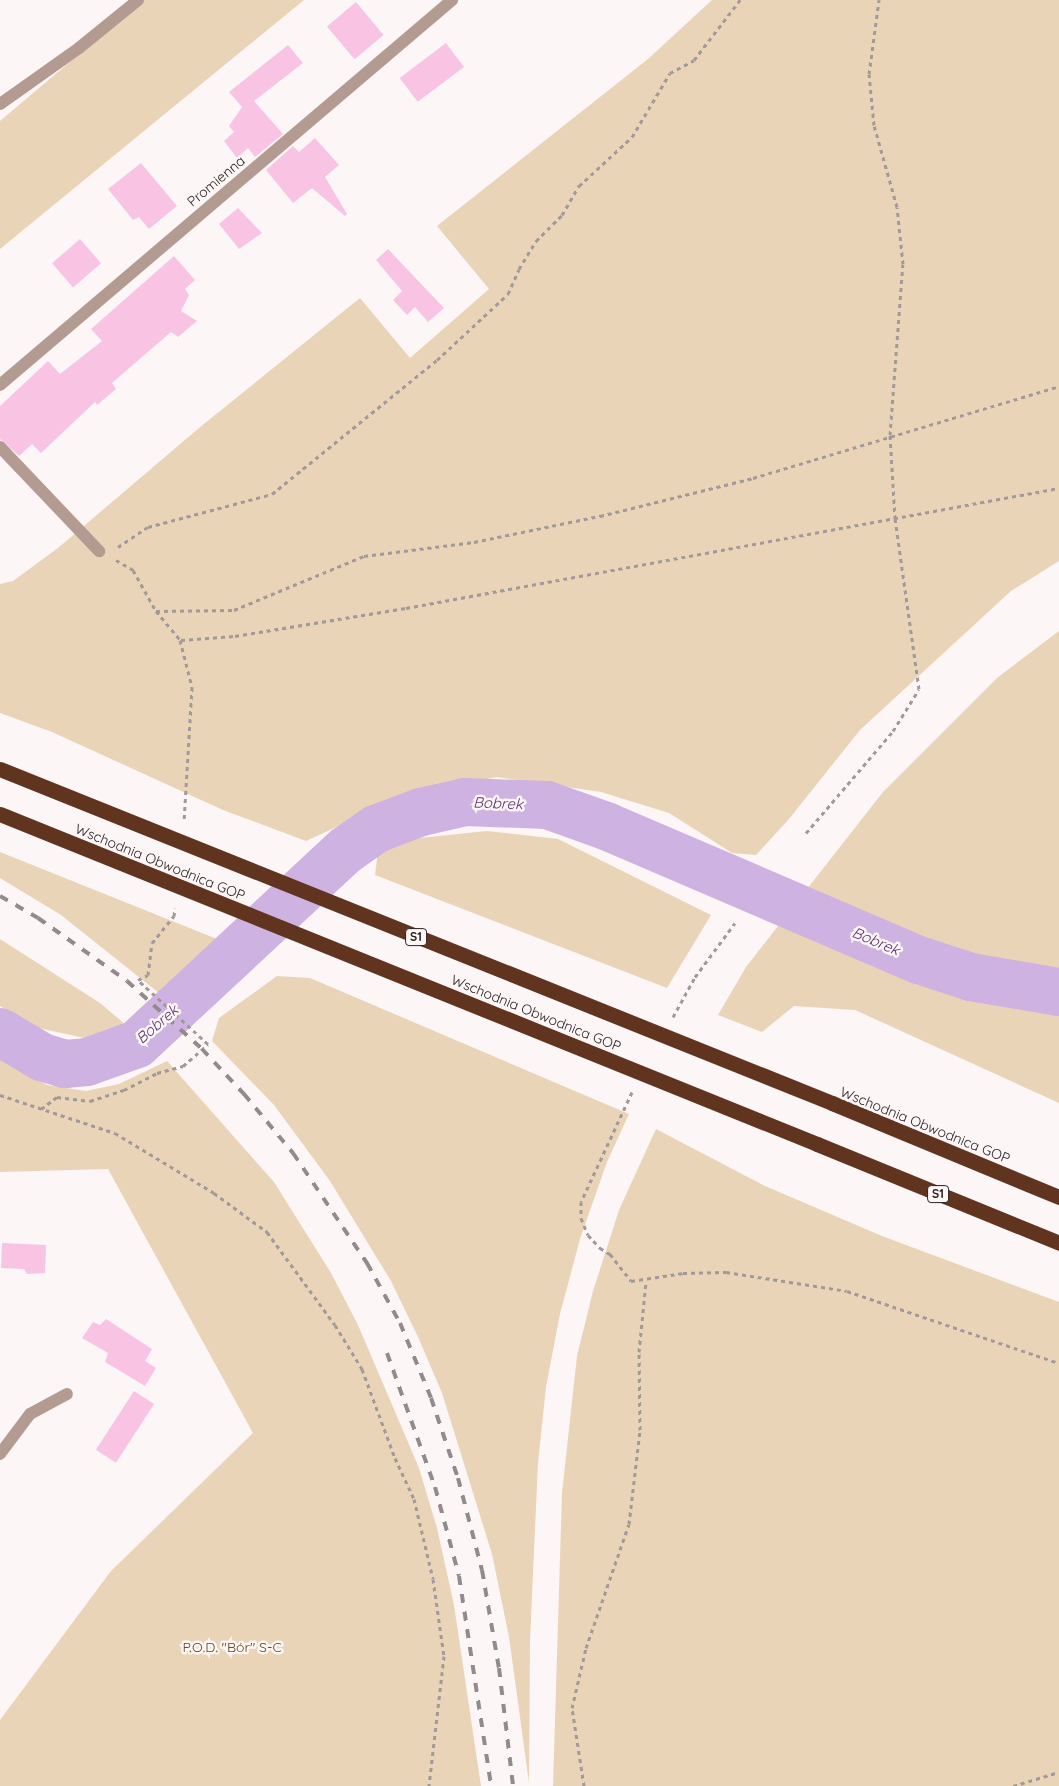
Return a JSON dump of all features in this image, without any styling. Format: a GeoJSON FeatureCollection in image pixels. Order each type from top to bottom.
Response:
{"type":"FeatureCollection","features":[{"type":"Feature","properties":{"kind":"highway","name":"Wschodnia Obwodnica GOP"},"geometry":{"type":"LineString","coordinates":[[0,769],[1059,1197]]}},
{"type":"Feature","properties":{"kind":"highway","name":"Wschodnia Obwodnica GOP"},"geometry":{"type":"LineString","coordinates":[[0,814],[1059,1243]]}},
{"type":"Feature","properties":{"kind":"street"},"geometry":{"type":"LineString","coordinates":[[0,104],[64,59],[138,0]]}},
{"type":"Feature","properties":{"kind":"street","name":"Promienna"},"geometry":{"type":"LineString","coordinates":[[0,385],[452,0]]}},
{"type":"Feature","properties":{"kind":"street"},"geometry":{"type":"LineString","coordinates":[[0,447],[99,551]]}},
{"type":"Feature","properties":{"kind":"street"},"geometry":{"type":"LineString","coordinates":[[0,1454],[30,1414],[67,1394]]}},
{"type":"Feature","properties":{"kind":"path"},"geometry":{"type":"LineString","coordinates":[[99,551],[123,546],[148,526],[272,494],[437,360],[508,294],[518,270],[536,241],[562,215],[579,186],[632,137],[670,73],[694,60],[740,0]]}},
{"type":"Feature","properties":{"kind":"path"},"geometry":{"type":"LineString","coordinates":[[806,833],[893,731],[919,689],[895,519],[890,435],[903,264],[897,207],[874,125],[869,74],[879,0]]}},
{"type":"Feature","properties":{"kind":"path"},"geometry":{"type":"LineString","coordinates":[[156,611],[234,610],[364,556],[474,542],[600,516],[753,478],[890,435],[1059,386]]}},
{"type":"Feature","properties":{"kind":"path"},"geometry":{"type":"LineString","coordinates":[[180,640],[235,636],[387,611],[545,580],[895,519],[1059,488]]}},
{"type":"Feature","properties":{"kind":"path"},"geometry":{"type":"LineString","coordinates":[[99,551],[133,570],[156,611],[180,640],[192,687],[189,771],[183,829]]}},
{"type":"Feature","properties":{"kind":"path"},"geometry":{"type":"LineString","coordinates":[[40,1109],[57,1097],[90,1101],[124,1090],[157,1073],[183,1066],[208,1044],[138,980],[148,975],[152,943],[174,916],[175,906]]}},
{"type":"Feature","properties":{"kind":"path"},"geometry":{"type":"LineString","coordinates":[[672,1020],[695,977],[735,923]]}},
{"type":"Feature","properties":{"kind":"path"},"geometry":{"type":"LineString","coordinates":[[634,1090],[581,1202],[581,1218],[588,1235],[600,1248],[610,1254],[631,1281],[646,1282],[682,1274],[726,1272],[847,1291],[1059,1363]]}},
{"type":"Feature","properties":{"kind":"path"},"geometry":{"type":"LineString","coordinates":[[0,1095],[115,1133],[214,1194],[267,1232],[334,1325],[362,1369],[394,1458],[414,1499],[434,1579],[444,1656],[429,1786]]}},
{"type":"Feature","properties":{"kind":"path"},"geometry":{"type":"LineString","coordinates":[[584,1786],[572,1708],[586,1648],[629,1524],[640,1430],[639,1352],[646,1282]]}},
{"type":"Feature","properties":{"kind":"path"},"geometry":{"type":"LineString","coordinates":[[1013,1786],[1059,1772]]}},
{"type":"Feature","properties":{"kind":"green space"},"geometry":{"type":"Polygon","coordinates":[[[143,0],[304,0],[0,249],[0,121],[143,0]]]}},
{"type":"Feature","properties":{"kind":"green space"},"geometry":{"type":"Polygon","coordinates":[[[712,0],[1059,0],[1059,561],[1011,591],[860,730],[789,819],[756,855],[732,853],[669,813],[601,792],[497,777],[406,795],[306,841],[223,810],[52,732],[0,713],[0,584],[13,581],[58,548],[199,428],[360,298],[410,358],[489,289],[437,226],[648,59],[712,0]]]}},
{"type":"Feature","properties":{"kind":"green space"},"geometry":{"type":"Polygon","coordinates":[[[1059,631],[1059,1103],[855,1010],[794,1006],[762,1032],[718,1015],[746,967],[883,792],[997,678],[1059,631]]]}},
{"type":"Feature","properties":{"kind":"green space"},"geometry":{"type":"Polygon","coordinates":[[[487,831],[558,839],[711,915],[667,988],[375,875],[378,851],[410,839],[487,831]]]}},
{"type":"Feature","properties":{"kind":"green space"},"geometry":{"type":"Polygon","coordinates":[[[0,852],[222,941],[164,997],[61,915],[0,878],[0,852]]]}},
{"type":"Feature","properties":{"kind":"green space"},"geometry":{"type":"Polygon","coordinates":[[[0,939],[100,1003],[127,1026],[98,1041],[34,1027],[0,1006],[0,939]]]}},
{"type":"Feature","properties":{"kind":"green space"},"geometry":{"type":"Polygon","coordinates":[[[277,976],[310,978],[629,1114],[607,1162],[580,1239],[560,1314],[546,1387],[538,1463],[530,1640],[529,1783],[509,1637],[492,1554],[442,1393],[391,1281],[330,1181],[274,1105],[212,1041],[219,1018],[277,976]]]}},
{"type":"Feature","properties":{"kind":"green space","name":"P.O.D. \"Bór\" S-C"},"geometry":{"type":"Polygon","coordinates":[[[0,1057],[47,1085],[86,1091],[119,1084],[167,1061],[274,1182],[331,1273],[358,1325],[419,1468],[437,1528],[454,1605],[481,1786],[0,1786],[0,1720],[111,1571],[253,1433],[108,1169],[0,1172],[0,1057]]]}},
{"type":"Feature","properties":{"kind":"green space"},"geometry":{"type":"Polygon","coordinates":[[[656,1129],[765,1186],[882,1236],[1059,1302],[1059,1786],[553,1786],[562,1493],[577,1356],[593,1291],[619,1210],[656,1129]]]}},
{"type":"Feature","properties":{"kind":"building"},"geometry":{"type":"Polygon","coordinates":[[[356,2],[384,35],[355,59],[327,26],[356,2]]]}},
{"type":"Feature","properties":{"kind":"building"},"geometry":{"type":"Polygon","coordinates":[[[446,43],[464,67],[418,102],[400,78],[446,43]]]}},
{"type":"Feature","properties":{"kind":"building"},"geometry":{"type":"Polygon","coordinates":[[[288,45],[303,63],[254,101],[283,134],[255,157],[248,148],[237,158],[224,141],[234,132],[229,126],[242,107],[229,92],[288,45]]]}},
{"type":"Feature","properties":{"kind":"building"},"geometry":{"type":"Polygon","coordinates":[[[315,138],[339,165],[325,177],[347,214],[345,216],[312,188],[293,203],[266,170],[293,146],[299,152],[315,138]]]}},
{"type":"Feature","properties":{"kind":"building"},"geometry":{"type":"Polygon","coordinates":[[[141,163],[177,206],[149,229],[139,217],[133,220],[108,189],[141,163]]]}},
{"type":"Feature","properties":{"kind":"building"},"geometry":{"type":"Polygon","coordinates":[[[238,208],[262,233],[239,249],[219,224],[238,208]]]}},
{"type":"Feature","properties":{"kind":"building"},"geometry":{"type":"Polygon","coordinates":[[[80,239],[101,263],[73,287],[52,263],[80,239]]]}},
{"type":"Feature","properties":{"kind":"building"},"geometry":{"type":"Polygon","coordinates":[[[388,249],[444,308],[428,322],[415,307],[407,315],[393,300],[402,291],[376,260],[388,249]]]}},
{"type":"Feature","properties":{"kind":"building"},"geometry":{"type":"Polygon","coordinates":[[[174,256],[195,280],[185,289],[189,295],[181,311],[197,321],[178,337],[171,332],[112,383],[116,389],[97,405],[95,402],[41,453],[32,444],[19,456],[0,439],[0,406],[48,361],[60,374],[102,341],[91,329],[174,256]]]}},
{"type":"Feature","properties":{"kind":"building"},"geometry":{"type":"Polygon","coordinates":[[[2,1243],[46,1245],[45,1273],[27,1274],[24,1269],[1,1268],[2,1243]]]}},
{"type":"Feature","properties":{"kind":"building"},"geometry":{"type":"Polygon","coordinates":[[[106,1319],[152,1349],[145,1361],[156,1368],[145,1386],[105,1362],[108,1353],[82,1338],[93,1322],[100,1325],[106,1319]]]}},
{"type":"Feature","properties":{"kind":"building"},"geometry":{"type":"Polygon","coordinates":[[[134,1391],[154,1404],[116,1463],[96,1450],[134,1391]]]}},
{"type":"Feature","properties":{"kind":"waterway","name":"Bobrek"},"geometry":{"type":"LineString","coordinates":[[0,1032],[42,1057],[65,1064],[87,1062],[137,1044],[346,850],[376,829],[421,812],[465,802],[547,805],[606,826],[919,960],[971,977],[1059,992]]}},
{"type":"Feature","properties":{"kind":"railway"},"geometry":{"type":"LineString","coordinates":[[0,896],[38,918],[127,981],[202,1049],[244,1094],[293,1153],[367,1263],[400,1323],[431,1398],[458,1478],[482,1570],[499,1668],[513,1786]]}},
{"type":"Feature","properties":{"kind":"railway"},"geometry":{"type":"LineString","coordinates":[[387,1353],[435,1487],[459,1576],[491,1786]]}}]}
